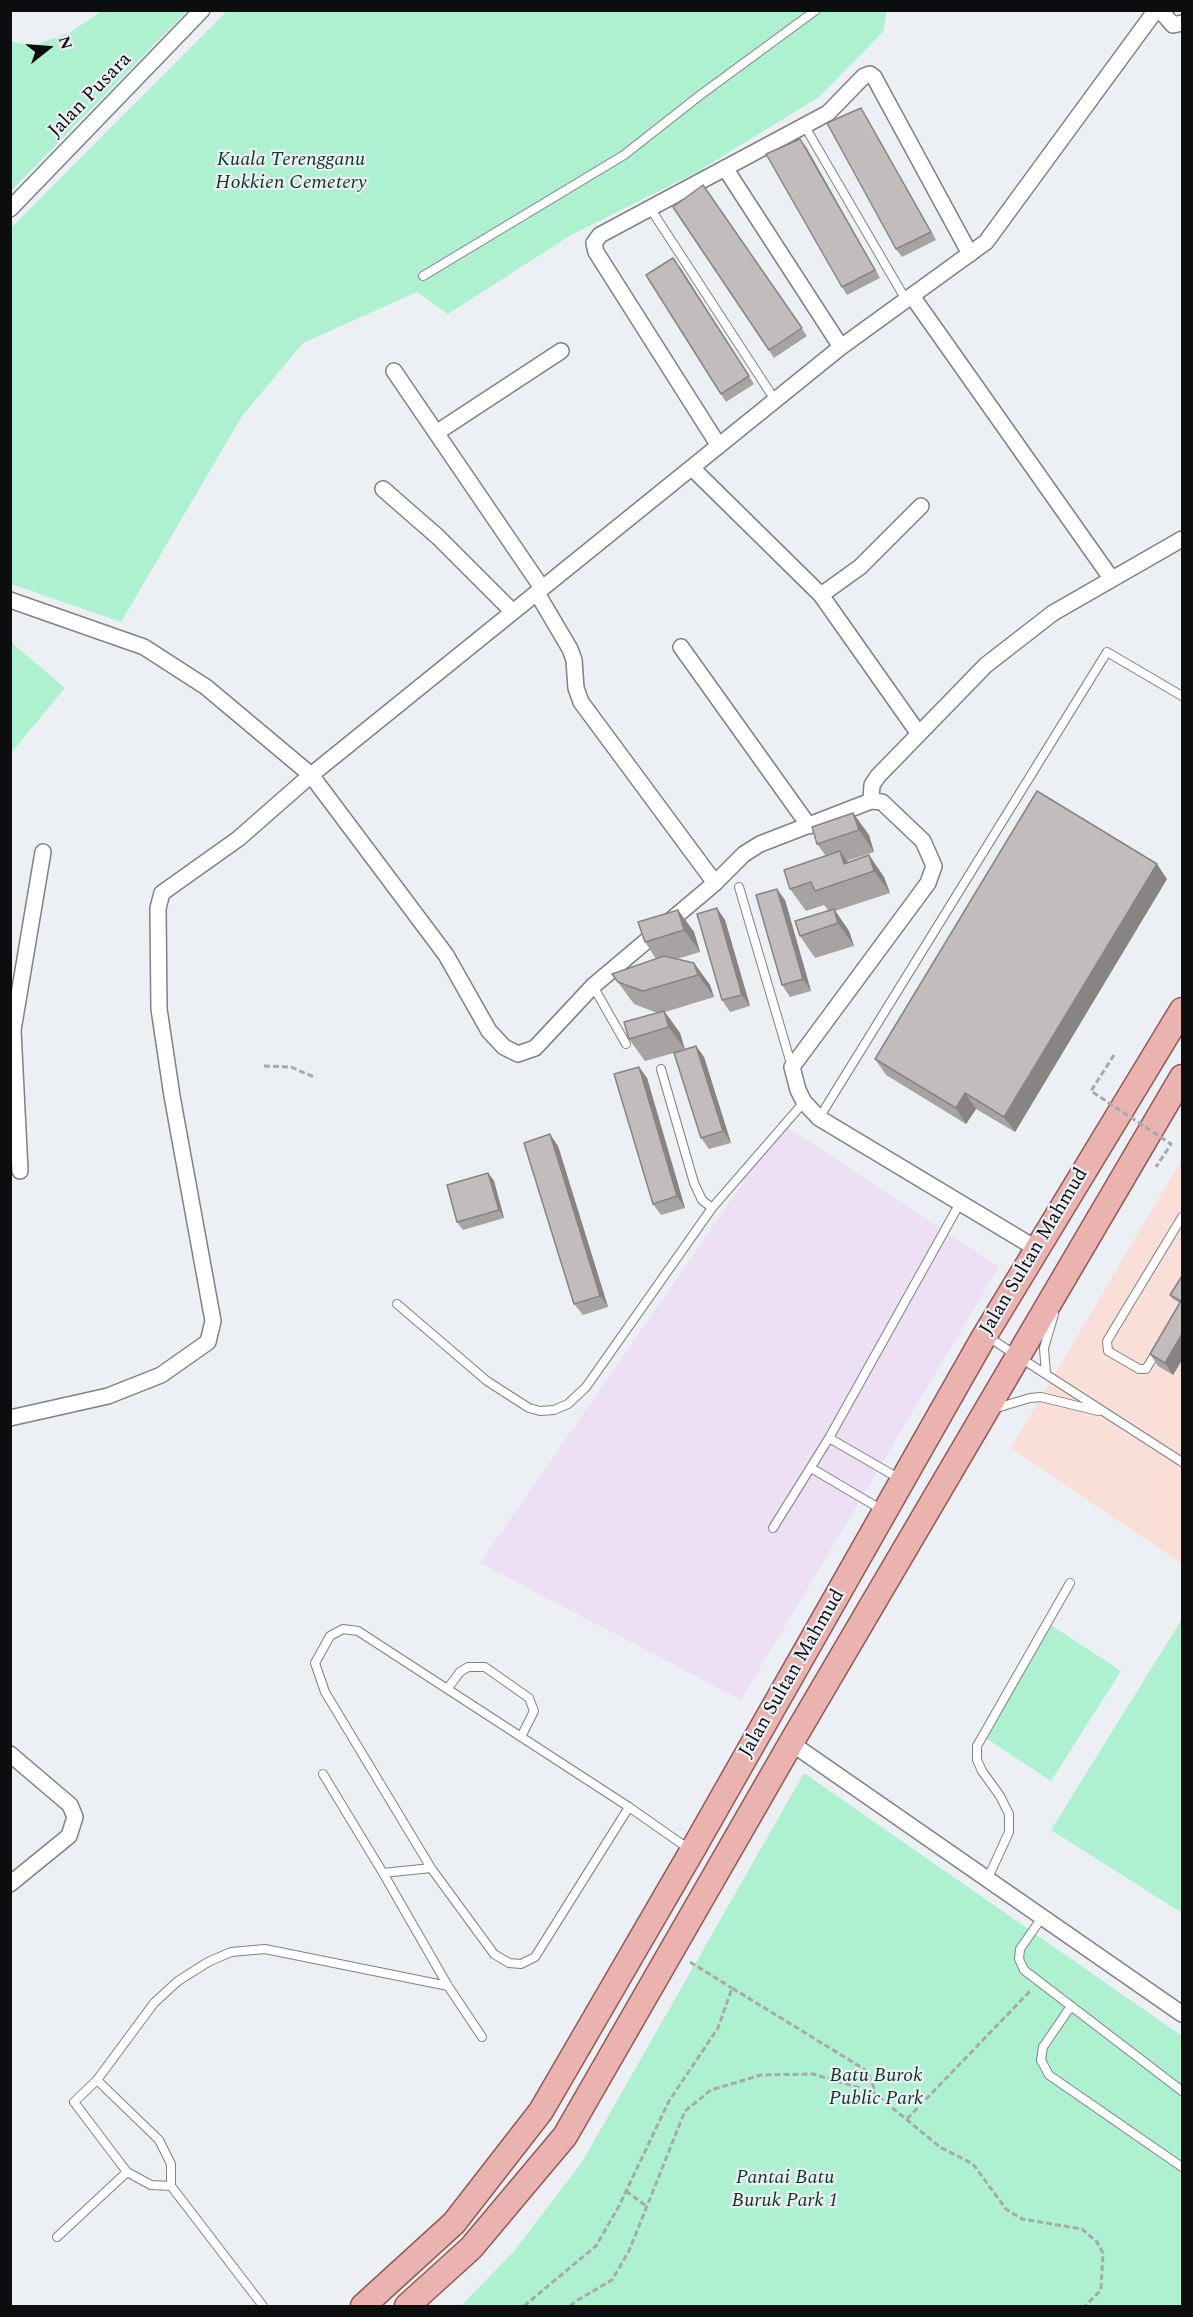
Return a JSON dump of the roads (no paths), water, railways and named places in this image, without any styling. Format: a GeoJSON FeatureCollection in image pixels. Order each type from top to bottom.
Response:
{"type":"FeatureCollection","features":[{"type":"Feature","properties":{"kind":"main road","name":"Jalan Sultan Mahmud"},"geometry":{"type":"LineString","coordinates":[[363,2307],[454,2223],[541,2111],[692,1851],[985,1335],[1182,1010]]}},
{"type":"Feature","properties":{"kind":"main road","name":"Jalan Sultan Mahmud"},"geometry":{"type":"LineString","coordinates":[[407,2307],[471,2248],[565,2136],[791,1743],[1182,1077]]}},
{"type":"Feature","properties":{"kind":"street","name":"Jalan Pusara"},"geometry":{"type":"LineString","coordinates":[[10,209],[202,10]]}},
{"type":"Feature","properties":{"kind":"street"},"geometry":{"type":"LineString","coordinates":[[10,1418],[108,1396],[161,1376],[208,1342],[213,1321],[174,1107],[159,1009],[158,908],[162,893],[238,840],[311,775],[841,347],[986,242],[1158,10],[1173,25],[1182,23]]}},
{"type":"Feature","properties":{"kind":"street"},"geometry":{"type":"LineString","coordinates":[[718,446],[596,252],[594,243],[600,236],[828,113],[864,76],[870,74],[874,77],[970,254]]}},
{"type":"Feature","properties":{"kind":"street"},"geometry":{"type":"LineString","coordinates":[[725,168],[841,347]]}},
{"type":"Feature","properties":{"kind":"street"},"geometry":{"type":"LineString","coordinates":[[909,298],[1111,578]]}},
{"type":"Feature","properties":{"kind":"street"},"geometry":{"type":"LineString","coordinates":[[436,433],[561,351]]}},
{"type":"Feature","properties":{"kind":"street"},"geometry":{"type":"LineString","coordinates":[[394,371],[539,591],[570,649],[574,660],[576,688],[581,702],[715,883]]}},
{"type":"Feature","properties":{"kind":"street"},"geometry":{"type":"LineString","coordinates":[[692,468],[821,595],[919,734]]}},
{"type":"Feature","properties":{"kind":"street"},"geometry":{"type":"LineString","coordinates":[[383,489],[438,537],[513,612]]}},
{"type":"Feature","properties":{"kind":"street"},"geometry":{"type":"LineString","coordinates":[[821,595],[860,567],[921,506]]}},
{"type":"Feature","properties":{"kind":"street"},"geometry":{"type":"LineString","coordinates":[[871,801],[872,785],[878,776],[986,665],[1053,613],[1182,539]]}},
{"type":"Feature","properties":{"kind":"street"},"geometry":{"type":"LineString","coordinates":[[10,600],[144,647],[206,687],[311,775],[446,955],[489,1030],[504,1047],[518,1054],[535,1048],[592,986],[715,883],[744,854],[871,801],[882,802],[923,841],[934,866],[928,883],[792,1067],[798,1090],[804,1102],[819,1118],[1037,1249]]}},
{"type":"Feature","properties":{"kind":"street"},"geometry":{"type":"LineString","coordinates":[[681,647],[809,826]]}},
{"type":"Feature","properties":{"kind":"street"},"geometry":{"type":"LineString","coordinates":[[20,1171],[12,1030],[43,852]]}},
{"type":"Feature","properties":{"kind":"street"},"geometry":{"type":"LineString","coordinates":[[791,1743],[1182,2014]]}},
{"type":"Feature","properties":{"kind":"street"},"geometry":{"type":"LineString","coordinates":[[10,1754],[70,1805],[75,1817],[69,1836],[10,1884]]}},
{"type":"Feature","properties":{"kind":"lane"},"geometry":{"type":"LineString","coordinates":[[423,276],[624,155],[699,96],[816,10]]}},
{"type":"Feature","properties":{"kind":"lane"},"geometry":{"type":"LineString","coordinates":[[804,125],[909,298]]}},
{"type":"Feature","properties":{"kind":"lane"},"geometry":{"type":"LineString","coordinates":[[650,208],[775,400]]}},
{"type":"Feature","properties":{"kind":"lane"},"geometry":{"type":"LineString","coordinates":[[819,1118],[1107,652],[1182,696]]}},
{"type":"Feature","properties":{"kind":"lane"},"geometry":{"type":"LineString","coordinates":[[739,887],[792,1067]]}},
{"type":"Feature","properties":{"kind":"lane"},"geometry":{"type":"LineString","coordinates":[[592,986],[626,1044]]}},
{"type":"Feature","properties":{"kind":"lane"},"geometry":{"type":"LineString","coordinates":[[661,1069],[694,1183],[702,1200],[712,1208]]}},
{"type":"Feature","properties":{"kind":"lane"},"geometry":{"type":"LineString","coordinates":[[397,1304],[487,1381],[529,1408],[540,1411],[554,1410],[568,1404],[586,1387],[712,1208],[804,1102]]}},
{"type":"Feature","properties":{"kind":"lane"},"geometry":{"type":"LineString","coordinates":[[773,1528],[829,1438],[960,1203]]}},
{"type":"Feature","properties":{"kind":"lane"},"geometry":{"type":"LineString","coordinates":[[1162,1341],[1146,1369],[1139,1369],[1108,1352],[1107,1341],[1182,1217]]}},
{"type":"Feature","properties":{"kind":"lane"},"geometry":{"type":"LineString","coordinates":[[1046,1374],[1044,1348],[1065,1275]]}},
{"type":"Feature","properties":{"kind":"lane"},"geometry":{"type":"LineString","coordinates":[[985,1335],[1182,1462]]}},
{"type":"Feature","properties":{"kind":"lane"},"geometry":{"type":"LineString","coordinates":[[985,1412],[1030,1398],[1041,1397],[1105,1413]]}},
{"type":"Feature","properties":{"kind":"lane"},"geometry":{"type":"LineString","coordinates":[[829,1438],[902,1480]]}},
{"type":"Feature","properties":{"kind":"lane"},"geometry":{"type":"LineString","coordinates":[[811,1468],[885,1511]]}},
{"type":"Feature","properties":{"kind":"lane"},"geometry":{"type":"LineString","coordinates":[[988,1878],[1009,1832],[1009,1814],[1000,1796],[981,1771],[977,1760],[977,1746],[1070,1583]]}},
{"type":"Feature","properties":{"kind":"lane"},"geometry":{"type":"LineString","coordinates":[[628,1807],[535,1957],[521,1964],[509,1963],[494,1954],[431,1868],[325,1692],[315,1663],[330,1636],[343,1629],[358,1631],[448,1688],[628,1807],[692,1851]]}},
{"type":"Feature","properties":{"kind":"lane"},"geometry":{"type":"LineString","coordinates":[[448,1688],[460,1672],[468,1667],[485,1667],[529,1698],[534,1711],[521,1737]]}},
{"type":"Feature","properties":{"kind":"lane"},"geometry":{"type":"LineString","coordinates":[[323,1774],[448,1986],[482,2037]]}},
{"type":"Feature","properties":{"kind":"lane"},"geometry":{"type":"LineString","coordinates":[[383,1873],[431,1868]]}},
{"type":"Feature","properties":{"kind":"lane"},"geometry":{"type":"LineString","coordinates":[[1043,1916],[1020,1949],[1019,1959],[1024,1970],[1182,2091]]}},
{"type":"Feature","properties":{"kind":"lane"},"geometry":{"type":"LineString","coordinates":[[171,2186],[151,2185],[126,2172],[74,2102],[97,2080],[154,2003],[178,1982],[208,1962],[231,1952],[265,1949],[448,1986]]}},
{"type":"Feature","properties":{"kind":"lane"},"geometry":{"type":"LineString","coordinates":[[1071,2006],[1043,2047],[1041,2060],[1049,2075],[1182,2167]]}},
{"type":"Feature","properties":{"kind":"lane"},"geometry":{"type":"LineString","coordinates":[[97,2080],[159,2140],[171,2164],[171,2186],[263,2307]]}},
{"type":"Feature","properties":{"kind":"lane"},"geometry":{"type":"LineString","coordinates":[[57,2237],[126,2172]]}},
{"type":"Feature","properties":{"kind":"park label","name":"Kuala Terengganu Hokkien Cemetery"},"geometry":{"type":"Point","coordinates":[291,172]}},
{"type":"Feature","properties":{"kind":"park label","name":"Batu Burok Public Park"},"geometry":{"type":"Point","coordinates":[876,2088]}},
{"type":"Feature","properties":{"kind":"park label","name":"Pantai Batu Buruk Park 1"},"geometry":{"type":"Point","coordinates":[785,2190]}}]}
